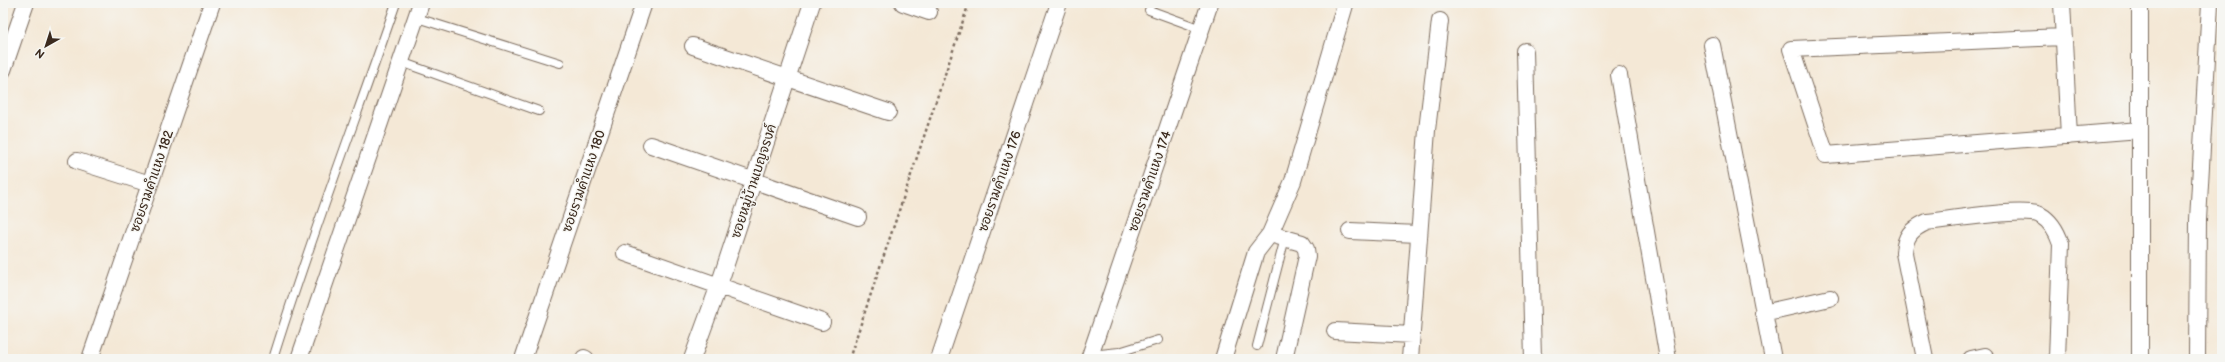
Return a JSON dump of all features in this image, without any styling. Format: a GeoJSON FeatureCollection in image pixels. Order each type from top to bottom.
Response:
{"type":"FeatureCollection","features":[{"type":"Feature","properties":{"kind":"street"},"geometry":{"type":"LineString","coordinates":[[3,70],[26,3]]}},
{"type":"Feature","properties":{"kind":"street","name":"ซอยรามคำแหง 182"},"geometry":{"type":"LineString","coordinates":[[90,359],[212,3]]}},
{"type":"Feature","properties":{"kind":"street","name":"ซอยรามคำแหง 180"},"geometry":{"type":"LineString","coordinates":[[523,359],[644,3]]}},
{"type":"Feature","properties":{"kind":"street","name":"ซอยหมู่บ้านเบญจรงค์"},"geometry":{"type":"LineString","coordinates":[[692,359],[719,285],[812,3]]}},
{"type":"Feature","properties":{"kind":"street"},"geometry":{"type":"LineString","coordinates":[[903,3],[929,12]]}},
{"type":"Feature","properties":{"kind":"street","name":"ซอยรามคำแหง 176"},"geometry":{"type":"LineString","coordinates":[[939,359],[1059,3]]}},
{"type":"Feature","properties":{"kind":"street","name":"ซอยรามคำแหง 174"},"geometry":{"type":"LineString","coordinates":[[1090,357],[1210,3]]}},
{"type":"Feature","properties":{"kind":"street"},"geometry":{"type":"LineString","coordinates":[[2062,3],[2069,136]]}},
{"type":"Feature","properties":{"kind":"street"},"geometry":{"type":"LineString","coordinates":[[2140,3],[2140,359]]}},
{"type":"Feature","properties":{"kind":"street"},"geometry":{"type":"LineString","coordinates":[[2197,359],[2198,220],[2210,3]]}},
{"type":"Feature","properties":{"kind":"street"},"geometry":{"type":"LineString","coordinates":[[1223,359],[1256,252],[1278,236],[1345,5]]}},
{"type":"Feature","properties":{"kind":"street"},"geometry":{"type":"LineString","coordinates":[[299,359],[419,10]]}},
{"type":"Feature","properties":{"kind":"street"},"geometry":{"type":"LineString","coordinates":[[1410,359],[1418,234],[1427,130],[1440,21]]}},
{"type":"Feature","properties":{"kind":"street"},"geometry":{"type":"LineString","coordinates":[[2063,38],[1791,49],[1826,154],[2140,130]]}},
{"type":"Feature","properties":{"kind":"street"},"geometry":{"type":"LineString","coordinates":[[1712,45],[1773,359]]}},
{"type":"Feature","properties":{"kind":"street"},"geometry":{"type":"LineString","coordinates":[[693,46],[888,112]]}},
{"type":"Feature","properties":{"kind":"street"},"geometry":{"type":"LineString","coordinates":[[1525,51],[1533,359]]}},
{"type":"Feature","properties":{"kind":"street"},"geometry":{"type":"LineString","coordinates":[[1620,75],[1668,359]]}},
{"type":"Feature","properties":{"kind":"street"},"geometry":{"type":"LineString","coordinates":[[651,145],[858,217]]}},
{"type":"Feature","properties":{"kind":"street"},"geometry":{"type":"LineString","coordinates":[[77,161],[150,184]]}},
{"type":"Feature","properties":{"kind":"street"},"geometry":{"type":"LineString","coordinates":[[1925,359],[1904,253],[1905,241],[1910,233],[1915,227],[1927,222],[2022,212],[2038,214],[2045,219],[2053,227],[2061,244],[2057,359]]}},
{"type":"Feature","properties":{"kind":"street"},"geometry":{"type":"LineString","coordinates":[[1350,231],[1418,234]]}},
{"type":"Feature","properties":{"kind":"street"},"geometry":{"type":"LineString","coordinates":[[1278,236],[1302,243],[1306,249],[1307,256],[1284,359]]}},
{"type":"Feature","properties":{"kind":"street"},"geometry":{"type":"LineString","coordinates":[[625,253],[822,322]]}},
{"type":"Feature","properties":{"kind":"street"},"geometry":{"type":"LineString","coordinates":[[1763,313],[1830,298]]}},
{"type":"Feature","properties":{"kind":"street"},"geometry":{"type":"LineString","coordinates":[[1335,331],[1412,335]]}},
{"type":"Feature","properties":{"kind":"lane"},"geometry":{"type":"LineString","coordinates":[[273,359],[301,268],[351,134],[396,3]]}},
{"type":"Feature","properties":{"kind":"lane"},"geometry":{"type":"LineString","coordinates":[[419,10],[560,63]]}},
{"type":"Feature","properties":{"kind":"lane"},"geometry":{"type":"LineString","coordinates":[[1149,10],[1201,29]]}},
{"type":"Feature","properties":{"kind":"lane"},"geometry":{"type":"LineString","coordinates":[[401,62],[539,111]]}},
{"type":"Feature","properties":{"kind":"lane"},"geometry":{"type":"LineString","coordinates":[[1257,346],[1278,236]]}},
{"type":"Feature","properties":{"kind":"lane"},"geometry":{"type":"LineString","coordinates":[[1090,357],[1119,352],[1158,340]]}},
{"type":"Feature","properties":{"kind":"path"},"geometry":{"type":"LineString","coordinates":[[849,359],[969,3]]}}]}
